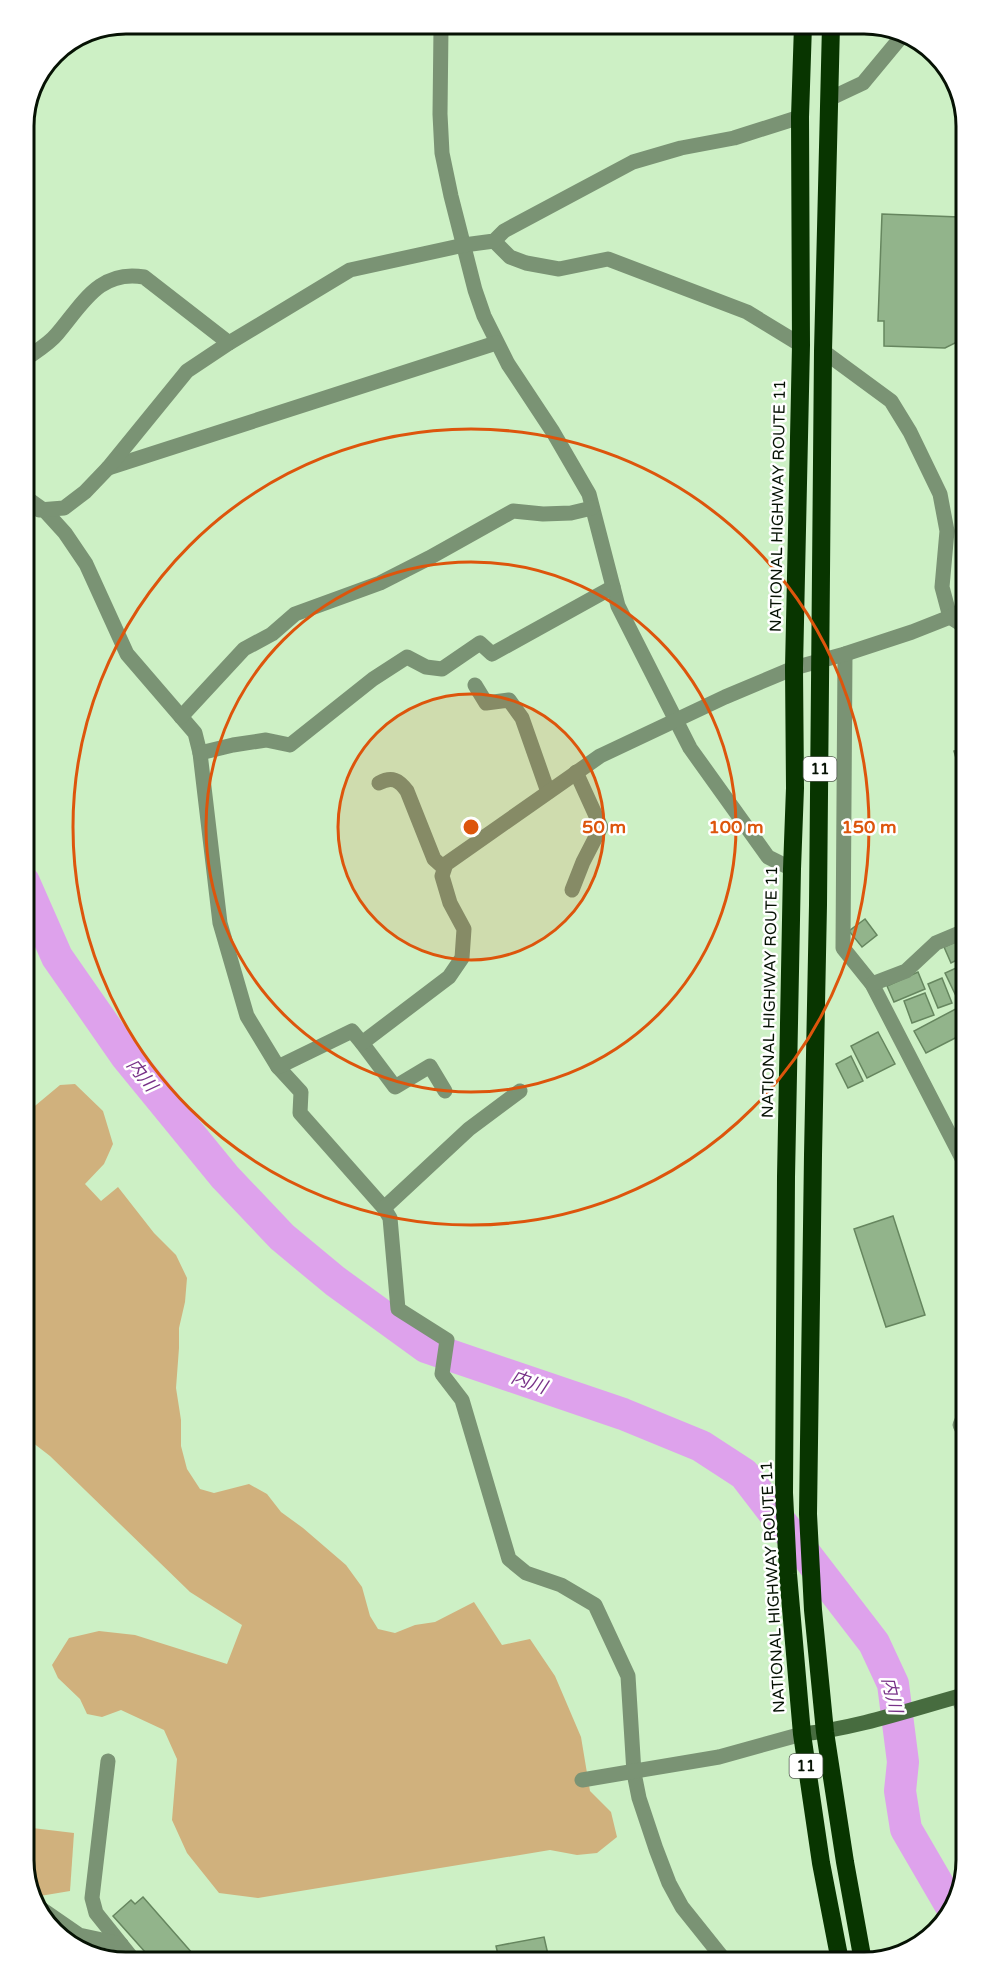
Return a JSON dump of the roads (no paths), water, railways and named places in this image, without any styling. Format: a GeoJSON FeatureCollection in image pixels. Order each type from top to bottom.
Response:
{"type":"FeatureCollection","features":[{"type":"Feature","properties":{"kind":"highway","name":"NATIONAL HIGHWAY ROUTE 11"},"geometry":{"type":"LineString","coordinates":[[803,35],[800,117],[801,345],[794,668],[795,788],[786,1177],[784,1493],[788,1574],[802,1734],[821,1863],[838,1952]]}},
{"type":"Feature","properties":{"kind":"highway","name":"11"},"geometry":{"type":"LineString","coordinates":[[831,35],[823,351],[821,660],[808,1514],[813,1610],[825,1732],[861,1952]]}},
{"type":"Feature","properties":{"kind":"street"},"geometry":{"type":"LineString","coordinates":[[441,34],[442,153],[475,290],[496,343],[553,432],[589,494],[618,606],[690,748],[768,857],[792,869]]}},
{"type":"Feature","properties":{"kind":"street"},"geometry":{"type":"LineString","coordinates":[[829,99],[863,83],[898,41]]}},
{"type":"Feature","properties":{"kind":"street"},"geometry":{"type":"LineString","coordinates":[[35,510],[45,511],[64,508],[85,492],[108,468],[187,371],[350,270],[464,245],[494,241],[504,231],[633,162],[681,148],[734,138],[800,117]]}},
{"type":"Feature","properties":{"kind":"street"},"geometry":{"type":"LineString","coordinates":[[494,241],[510,257],[526,263],[560,269],[608,259],[747,312],[801,345]]}},
{"type":"Feature","properties":{"kind":"street"},"geometry":{"type":"LineString","coordinates":[[35,352],[56,336],[80,303],[98,287],[130,274],[144,277],[229,343]]}},
{"type":"Feature","properties":{"kind":"street"},"geometry":{"type":"LineString","coordinates":[[108,468],[496,343]]}},
{"type":"Feature","properties":{"kind":"street"},"geometry":{"type":"LineString","coordinates":[[823,351],[891,401],[910,432],[940,494],[947,531],[942,587],[950,617],[956,621]]}},
{"type":"Feature","properties":{"kind":"street"},"geometry":{"type":"LineString","coordinates":[[35,504],[65,532],[86,564],[127,654],[195,733],[200,753],[220,923],[247,1016],[278,1067],[301,1092],[300,1113],[384,1208],[390,1218],[398,1309],[447,1340],[442,1374],[462,1400],[509,1559],[526,1572],[561,1585],[595,1605],[628,1676],[634,1773],[639,1798],[669,1883],[682,1907],[718,1952]]}},
{"type":"Feature","properties":{"kind":"street"},"geometry":{"type":"LineString","coordinates":[[181,717],[243,649],[272,634],[295,614],[380,583],[513,511],[543,514],[571,513],[592,507]]}},
{"type":"Feature","properties":{"kind":"street"},"geometry":{"type":"LineString","coordinates":[[200,753],[266,740],[290,745],[373,679],[408,657],[426,667],[441,669],[480,644],[492,654],[613,587]]}},
{"type":"Feature","properties":{"kind":"street"},"geometry":{"type":"LineString","coordinates":[[362,1043],[450,977],[462,958],[464,929],[450,903],[442,876],[446,864],[600,756],[794,668],[845,654],[956,614]]}},
{"type":"Feature","properties":{"kind":"street"},"geometry":{"type":"LineString","coordinates":[[845,654],[843,948],[872,984],[956,1147]]}},
{"type":"Feature","properties":{"kind":"street"},"geometry":{"type":"LineString","coordinates":[[475,685],[486,703],[509,700],[522,718],[548,792]]}},
{"type":"Feature","properties":{"kind":"street"},"geometry":{"type":"LineString","coordinates":[[572,890],[601,827],[576,772]]}},
{"type":"Feature","properties":{"kind":"street"},"geometry":{"type":"LineString","coordinates":[[380,783],[386,779],[395,779],[402,784],[407,791],[434,859],[444,868]]}},
{"type":"Feature","properties":{"kind":"street"},"geometry":{"type":"LineString","coordinates":[[872,984],[906,971],[936,943],[956,935]]}},
{"type":"Feature","properties":{"kind":"street"},"geometry":{"type":"LineString","coordinates":[[278,1067],[352,1031],[395,1087],[430,1066],[445,1091]]}},
{"type":"Feature","properties":{"kind":"street"},"geometry":{"type":"LineString","coordinates":[[384,1208],[469,1129],[520,1091]]}},
{"type":"Feature","properties":{"kind":"street"},"geometry":{"type":"LineString","coordinates":[[582,1780],[719,1757],[802,1734],[825,1732],[956,1698]]}},
{"type":"Feature","properties":{"kind":"street"},"geometry":{"type":"LineString","coordinates":[[108,1761],[92,1899],[96,1913],[127,1952]]}},
{"type":"Feature","properties":{"kind":"street"},"geometry":{"type":"LineString","coordinates":[[64,1927],[79,1935],[121,1944]]}},
{"type":"Feature","properties":{"kind":"waterway","name":"内川"},"geometry":{"type":"LineString","coordinates":[[35,907],[57,957],[126,1056],[225,1177],[282,1237],[335,1281],[426,1347],[623,1414],[701,1446],[744,1474],[874,1643],[893,1684],[903,1762],[900,1791],[906,1829],[947,1900]]}}]}
